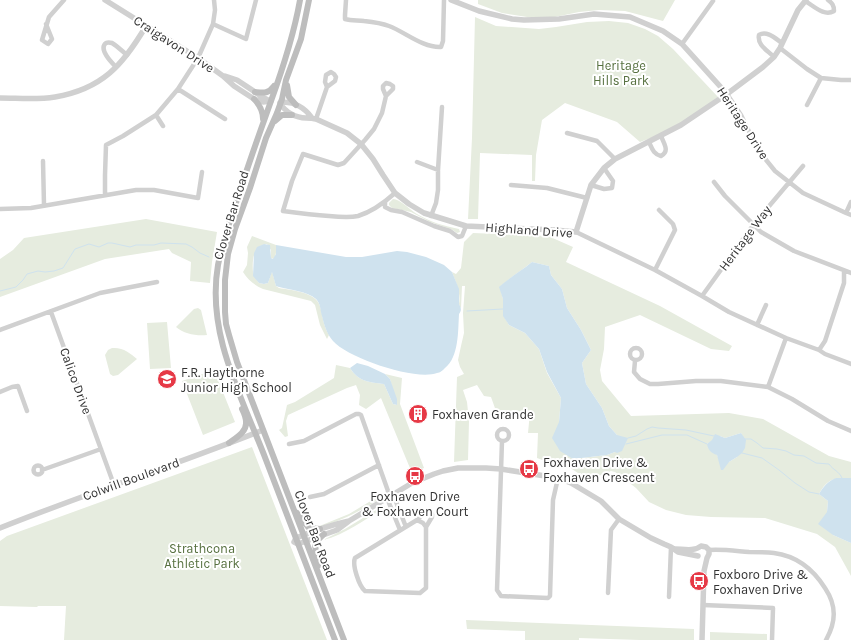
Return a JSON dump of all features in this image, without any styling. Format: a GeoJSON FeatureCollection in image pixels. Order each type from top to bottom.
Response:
{"type":"FeatureCollection","features":[{"type":"Feature","properties":{"kind":"main road"},"geometry":{"type":"LineString","coordinates":[[275,103],[278,80],[296,24],[300,0]]}},
{"type":"Feature","properties":{"kind":"main road"},"geometry":{"type":"LineString","coordinates":[[275,103],[286,80],[301,39],[309,0]]}},
{"type":"Feature","properties":{"kind":"main road"},"geometry":{"type":"LineString","coordinates":[[263,125],[263,114],[255,96],[271,91],[278,80]]}},
{"type":"Feature","properties":{"kind":"main road"},"geometry":{"type":"LineString","coordinates":[[286,80],[289,97],[296,105]]}},
{"type":"Feature","properties":{"kind":"main road","name":"Clover Bar Road"},"geometry":{"type":"LineString","coordinates":[[275,103],[263,125],[251,157],[222,245],[216,280],[216,305],[219,328],[225,354],[335,640]]}},
{"type":"Feature","properties":{"kind":"main road","name":"Clover Bar Road"},"geometry":{"type":"LineString","coordinates":[[275,103],[275,110],[270,126],[230,244],[224,289],[226,324],[232,347],[344,640]]}},
{"type":"Feature","properties":{"kind":"main road"},"geometry":{"type":"LineString","coordinates":[[270,126],[282,115],[292,114]]}},
{"type":"Feature","properties":{"kind":"main road"},"geometry":{"type":"LineString","coordinates":[[229,443],[246,428],[238,390]]}},
{"type":"Feature","properties":{"kind":"main road"},"geometry":{"type":"LineString","coordinates":[[292,506],[308,527],[322,532],[315,545],[319,575]]}},
{"type":"Feature","properties":{"kind":"street"},"geometry":{"type":"LineString","coordinates":[[46,24],[49,17],[64,0]]}},
{"type":"Feature","properties":{"kind":"street","name":"Craigavon Drive"},"geometry":{"type":"LineString","coordinates":[[105,0],[198,58],[234,86],[255,96],[262,102],[275,103]]}},
{"type":"Feature","properties":{"kind":"street"},"geometry":{"type":"LineString","coordinates":[[105,195],[104,175],[106,145],[124,136],[156,115],[178,89],[198,58],[213,24],[215,10],[214,0]]}},
{"type":"Feature","properties":{"kind":"street"},"geometry":{"type":"LineString","coordinates":[[213,24],[246,39],[256,0]]}},
{"type":"Feature","properties":{"kind":"street"},"geometry":{"type":"LineString","coordinates":[[346,0],[346,19],[379,23],[391,27],[424,43],[441,47],[443,41],[444,0]]}},
{"type":"Feature","properties":{"kind":"street","name":"Heritage Drive"},"geometry":{"type":"LineString","coordinates":[[452,0],[479,11],[512,19],[559,19],[594,14],[630,17],[663,31],[682,44],[727,94],[741,115],[758,150],[775,171],[803,193],[849,214],[851,202]]}},
{"type":"Feature","properties":{"kind":"street"},"geometry":{"type":"LineString","coordinates":[[576,232],[591,185],[604,168],[615,159],[681,125],[727,94],[763,67],[781,46],[798,10],[806,0],[822,12],[831,13],[834,11],[833,3],[828,0]]}},
{"type":"Feature","properties":{"kind":"street"},"geometry":{"type":"LineString","coordinates":[[682,44],[713,2]]}},
{"type":"Feature","properties":{"kind":"street"},"geometry":{"type":"LineString","coordinates":[[0,98],[54,97],[85,88],[108,75],[116,67],[127,55],[146,26]]}},
{"type":"Feature","properties":{"kind":"street"},"geometry":{"type":"LineString","coordinates":[[774,56],[761,45],[758,40],[759,35],[762,33],[766,33],[821,78],[851,80]]}},
{"type":"Feature","properties":{"kind":"street"},"geometry":{"type":"LineString","coordinates":[[116,67],[104,51],[103,47],[105,44],[108,42],[112,43],[127,55]]}},
{"type":"Feature","properties":{"kind":"street"},"geometry":{"type":"LineString","coordinates":[[807,105],[821,78]]}},
{"type":"Feature","properties":{"kind":"street"},"geometry":{"type":"LineString","coordinates":[[314,118],[326,87]]}},
{"type":"Feature","properties":{"kind":"street"},"geometry":{"type":"LineString","coordinates":[[178,89],[225,119]]}},
{"type":"Feature","properties":{"kind":"street"},"geometry":{"type":"LineString","coordinates":[[386,96],[382,113],[374,129],[344,163],[338,165],[303,154],[282,211],[342,217],[358,216],[385,202],[395,193]]}},
{"type":"Feature","properties":{"kind":"street"},"geometry":{"type":"LineString","coordinates":[[275,103],[289,102],[296,105]]}},
{"type":"Feature","properties":{"kind":"street"},"geometry":{"type":"LineString","coordinates":[[275,103],[292,114]]}},
{"type":"Feature","properties":{"kind":"street","name":"Highland Drive"},"geometry":{"type":"LineString","coordinates":[[296,105],[307,110],[314,118],[347,133],[361,144],[373,159],[395,193],[424,213],[466,226],[576,232],[655,270],[728,312],[786,338],[851,364]]}},
{"type":"Feature","properties":{"kind":"street"},"geometry":{"type":"LineString","coordinates":[[431,216],[436,203],[438,190],[442,107]]}},
{"type":"Feature","properties":{"kind":"street","name":"Highland Drive"},"geometry":{"type":"LineString","coordinates":[[292,114],[304,119],[314,118]]}},
{"type":"Feature","properties":{"kind":"street"},"geometry":{"type":"LineString","coordinates":[[156,115],[163,126]]}},
{"type":"Feature","properties":{"kind":"street"},"geometry":{"type":"LineString","coordinates":[[567,133],[597,141],[615,159]]}},
{"type":"Feature","properties":{"kind":"street"},"geometry":{"type":"LineString","coordinates":[[649,142],[654,153],[661,156],[666,152],[666,148],[661,136]]}},
{"type":"Feature","properties":{"kind":"street"},"geometry":{"type":"LineString","coordinates":[[44,161],[44,205]]}},
{"type":"Feature","properties":{"kind":"street"},"geometry":{"type":"LineString","coordinates":[[417,162],[438,170]]}},
{"type":"Feature","properties":{"kind":"street"},"geometry":{"type":"LineString","coordinates":[[789,182],[802,166]]}},
{"type":"Feature","properties":{"kind":"street"},"geometry":{"type":"LineString","coordinates":[[591,185],[604,189],[612,188],[613,181],[604,168]]}},
{"type":"Feature","properties":{"kind":"street"},"geometry":{"type":"LineString","coordinates":[[0,209],[31,208],[136,190],[154,190],[198,198],[202,172]]}},
{"type":"Feature","properties":{"kind":"street"},"geometry":{"type":"LineString","coordinates":[[714,182],[724,196],[761,232],[794,251],[851,273]]}},
{"type":"Feature","properties":{"kind":"street","name":"Heritage Way"},"geometry":{"type":"LineString","coordinates":[[702,296],[754,224],[789,182]]}},
{"type":"Feature","properties":{"kind":"street"},"geometry":{"type":"LineString","coordinates":[[511,185],[547,188],[587,198]]}},
{"type":"Feature","properties":{"kind":"street"},"geometry":{"type":"LineString","coordinates":[[385,202],[385,207],[391,210],[402,212],[434,226],[450,231],[458,238],[462,236],[466,226]]}},
{"type":"Feature","properties":{"kind":"street"},"geometry":{"type":"LineString","coordinates":[[655,270],[675,230],[673,224],[659,210]]}},
{"type":"Feature","properties":{"kind":"street"},"geometry":{"type":"LineString","coordinates":[[819,350],[825,341],[844,283],[844,271]]}},
{"type":"Feature","properties":{"kind":"street"},"geometry":{"type":"LineString","coordinates":[[0,330],[100,294],[157,282]]}},
{"type":"Feature","properties":{"kind":"street"},"geometry":{"type":"LineString","coordinates":[[757,325],[766,304]]}},
{"type":"Feature","properties":{"kind":"street","name":"Calico Drive"},"geometry":{"type":"LineString","coordinates":[[51,312],[114,485]]}},
{"type":"Feature","properties":{"kind":"street"},"geometry":{"type":"LineString","coordinates":[[768,387],[786,338]]}},
{"type":"Feature","properties":{"kind":"street"},"geometry":{"type":"LineString","coordinates":[[635,361],[634,372],[640,379],[650,384],[721,381],[768,387],[792,399],[828,421],[851,431]]}},
{"type":"Feature","properties":{"kind":"street"},"geometry":{"type":"LineString","coordinates":[[0,392],[18,386],[27,411]]}},
{"type":"Feature","properties":{"kind":"street"},"geometry":{"type":"LineString","coordinates":[[290,444],[304,441],[356,414],[361,415],[363,417],[379,465],[406,526]]}},
{"type":"Feature","properties":{"kind":"street","name":"Colwill Boulevard"},"geometry":{"type":"LineString","coordinates":[[0,528],[263,430]]}},
{"type":"Feature","properties":{"kind":"street"},"geometry":{"type":"LineString","coordinates":[[502,441],[497,590],[501,596],[548,598],[550,596],[553,500],[558,478]]}},
{"type":"Feature","properties":{"kind":"street"},"geometry":{"type":"LineString","coordinates":[[42,470],[101,449]]}},
{"type":"Feature","properties":{"kind":"street"},"geometry":{"type":"LineString","coordinates":[[310,497],[324,494],[379,465]]}},
{"type":"Feature","properties":{"kind":"street"},"geometry":{"type":"LineString","coordinates":[[297,541],[322,532],[334,524],[349,521],[387,498],[391,492],[443,471],[468,468],[501,469],[558,478],[571,483],[590,494],[601,501],[619,519],[678,552],[702,559],[722,550],[774,553],[797,560],[808,567],[821,581],[829,593],[833,605],[834,618],[831,631],[826,640]]}},
{"type":"Feature","properties":{"kind":"street"},"geometry":{"type":"LineString","coordinates":[[387,498],[400,530]]}},
{"type":"Feature","properties":{"kind":"street"},"geometry":{"type":"LineString","coordinates":[[425,512],[432,514],[432,518],[426,526],[426,588],[420,593],[365,591],[362,589],[354,566],[353,562],[355,558],[406,526],[417,520],[425,512]]}},
{"type":"Feature","properties":{"kind":"street"},"geometry":{"type":"LineString","coordinates":[[608,593],[611,530],[619,519]]}},
{"type":"Feature","properties":{"kind":"street"},"geometry":{"type":"LineString","coordinates":[[417,520],[426,526]]}},
{"type":"Feature","properties":{"kind":"street"},"geometry":{"type":"LineString","coordinates":[[672,548],[689,550],[698,549],[701,546],[706,547],[708,555],[704,571],[702,640]]}},
{"type":"Feature","properties":{"kind":"street"},"geometry":{"type":"LineString","coordinates":[[669,597],[672,548]]}},
{"type":"Feature","properties":{"kind":"street"},"geometry":{"type":"LineString","coordinates":[[698,549],[704,571]]}},
{"type":"Feature","properties":{"kind":"street"},"geometry":{"type":"LineString","coordinates":[[703,605],[773,608],[772,640]]}},
{"type":"Feature","properties":{"kind":"green space"},"geometry":{"type":"Polygon","coordinates":[[[478,0],[675,0],[663,21],[625,11],[599,10],[555,17],[527,17],[502,13],[478,4],[478,0]]]}},
{"type":"Feature","properties":{"kind":"green space","name":"Heritage Hills Park"},"geometry":{"type":"Polygon","coordinates":[[[475,17],[496,26],[539,29],[587,22],[609,21],[628,23],[645,29],[658,36],[673,49],[718,97],[686,121],[664,133],[640,142],[617,122],[565,103],[542,120],[536,155],[535,181],[532,181],[532,155],[480,153],[478,219],[468,219],[475,17]]]}},
{"type":"Feature","properties":{"kind":"green space"},"geometry":{"type":"Polygon","coordinates":[[[393,199],[396,199],[427,219],[459,229],[460,232],[457,233],[451,229],[430,222],[411,212],[392,208],[389,203],[393,199]]]}},
{"type":"Feature","properties":{"kind":"green space"},"geometry":{"type":"Polygon","coordinates":[[[146,219],[217,232],[210,283],[190,281],[191,262],[172,253],[169,249],[105,259],[0,297],[0,259],[13,250],[24,238],[146,219]]]}},
{"type":"Feature","properties":{"kind":"green space"},"geometry":{"type":"Polygon","coordinates":[[[473,233],[548,236],[573,247],[566,262],[660,306],[732,346],[729,351],[711,349],[640,315],[605,327],[604,349],[600,370],[602,381],[631,416],[729,413],[763,419],[829,456],[851,462],[851,478],[832,480],[825,485],[819,494],[828,501],[827,512],[833,535],[851,543],[851,576],[835,547],[817,534],[765,518],[686,515],[666,510],[649,502],[636,488],[615,472],[611,471],[596,477],[578,473],[564,464],[551,463],[537,458],[538,433],[528,433],[530,412],[496,411],[491,397],[484,396],[477,385],[463,390],[467,402],[469,421],[468,460],[454,462],[457,377],[464,374],[458,360],[464,333],[463,313],[465,286],[462,286],[461,309],[459,304],[459,292],[452,272],[456,274],[461,268],[464,242],[473,233]],[[532,262],[500,287],[503,299],[503,315],[509,325],[525,333],[539,349],[547,373],[561,398],[559,422],[573,459],[607,455],[615,452],[617,435],[609,426],[602,408],[586,384],[582,363],[591,350],[581,330],[567,308],[562,289],[551,275],[549,266],[532,262]],[[741,433],[725,438],[720,436],[707,444],[717,455],[719,460],[729,462],[737,457],[743,437],[741,433]]]}},
{"type":"Feature","properties":{"kind":"green space"},"geometry":{"type":"Polygon","coordinates":[[[252,236],[276,245],[274,259],[271,258],[271,250],[267,244],[259,247],[254,254],[253,272],[259,283],[268,283],[272,271],[276,286],[279,288],[302,292],[318,301],[324,324],[329,335],[327,339],[320,325],[315,305],[311,301],[263,289],[257,286],[245,275],[243,272],[247,265],[247,247],[252,236]]]}},
{"type":"Feature","properties":{"kind":"green space"},"geometry":{"type":"Polygon","coordinates":[[[198,308],[201,310],[207,335],[190,334],[176,327],[194,309],[198,308]]]}},
{"type":"Feature","properties":{"kind":"green space"},"geometry":{"type":"Polygon","coordinates":[[[167,322],[171,368],[150,369],[147,323],[167,322]]]}},
{"type":"Feature","properties":{"kind":"green space"},"geometry":{"type":"Polygon","coordinates":[[[112,348],[123,349],[137,359],[118,375],[113,376],[110,374],[105,355],[108,350],[112,348]]]}},
{"type":"Feature","properties":{"kind":"green space"},"geometry":{"type":"Polygon","coordinates":[[[336,365],[350,368],[353,373],[361,379],[384,384],[393,404],[397,405],[390,379],[385,374],[402,378],[400,404],[424,468],[412,473],[381,398],[366,409],[359,405],[360,395],[356,385],[288,415],[286,421],[288,436],[285,437],[279,430],[282,428],[287,405],[295,402],[334,378],[336,365]]]}},
{"type":"Feature","properties":{"kind":"green space"},"geometry":{"type":"Polygon","coordinates":[[[214,370],[235,422],[203,435],[182,381],[214,370]]]}},
{"type":"Feature","properties":{"kind":"green space","name":"Strathcona Athletic Park"},"geometry":{"type":"Polygon","coordinates":[[[252,447],[327,640],[64,640],[66,606],[0,606],[0,541],[7,536],[252,447]]]}},
{"type":"Feature","properties":{"kind":"green space"},"geometry":{"type":"Polygon","coordinates":[[[384,493],[385,494],[383,497],[351,515],[317,527],[349,514],[384,493]]]}},
{"type":"Feature","properties":{"kind":"green space"},"geometry":{"type":"Polygon","coordinates":[[[385,506],[347,531],[323,540],[345,529],[381,507],[385,506]]]}},
{"type":"Feature","properties":{"kind":"green space"},"geometry":{"type":"Polygon","coordinates":[[[466,620],[694,629],[694,640],[579,638],[579,640],[525,640],[525,631],[467,629],[466,620]]]}},
{"type":"Feature","properties":{"kind":"green space"},"geometry":{"type":"Polygon","coordinates":[[[710,632],[767,634],[767,640],[710,640],[710,632]]]}},
{"type":"Feature","properties":{"kind":"water"},"geometry":{"type":"Polygon","coordinates":[[[264,244],[270,245],[271,258],[273,259],[276,254],[276,245],[346,257],[362,257],[397,251],[407,252],[426,257],[444,265],[452,272],[459,289],[459,304],[461,309],[459,314],[457,343],[450,363],[438,373],[427,375],[414,374],[398,371],[367,361],[341,348],[333,341],[327,332],[320,305],[316,299],[303,292],[276,286],[272,272],[268,283],[264,284],[259,283],[253,276],[254,253],[257,247],[264,244]]]}},
{"type":"Feature","properties":{"kind":"water"},"geometry":{"type":"Polygon","coordinates":[[[532,262],[549,266],[551,275],[562,289],[567,308],[581,330],[591,350],[582,363],[586,384],[602,408],[609,426],[617,435],[628,438],[622,451],[607,455],[573,459],[560,451],[552,438],[559,422],[561,398],[547,372],[539,349],[525,333],[509,325],[503,316],[503,299],[499,287],[532,262]]]}},
{"type":"Feature","properties":{"kind":"water"},"geometry":{"type":"Polygon","coordinates":[[[357,363],[368,366],[385,374],[390,379],[397,399],[397,405],[393,404],[384,384],[361,379],[353,373],[350,368],[357,363]]]}},
{"type":"Feature","properties":{"kind":"water"},"geometry":{"type":"Polygon","coordinates":[[[741,433],[746,440],[745,448],[742,453],[729,462],[723,470],[721,470],[717,455],[710,451],[707,444],[712,440],[715,434],[725,438],[741,433]]]}},
{"type":"Feature","properties":{"kind":"water"},"geometry":{"type":"Polygon","coordinates":[[[836,478],[851,478],[851,543],[833,535],[818,524],[827,512],[828,501],[819,494],[826,484],[836,478]]]}},
{"type":"Feature","properties":{"kind":"waterway"},"geometry":{"type":"LineString","coordinates":[[0,291],[16,287],[27,274],[38,271],[54,271],[63,268],[75,249],[89,244],[99,247],[108,243],[130,247],[136,245],[154,245],[161,243],[186,244],[209,257]]}},
{"type":"Feature","properties":{"kind":"waterway"},"geometry":{"type":"LineString","coordinates":[[467,311],[503,309]]}},
{"type":"Feature","properties":{"kind":"waterway"},"geometry":{"type":"LineString","coordinates":[[628,438],[636,436],[652,427],[686,430],[714,436]]}},
{"type":"Feature","properties":{"kind":"waterway"},"geometry":{"type":"LineString","coordinates":[[626,444],[662,435],[687,435],[707,444]]}},
{"type":"Feature","properties":{"kind":"waterway"},"geometry":{"type":"LineString","coordinates":[[745,439],[751,439],[763,448],[786,451],[794,455],[804,456],[816,463],[829,464],[842,478]]}},
{"type":"Feature","properties":{"kind":"waterway"},"geometry":{"type":"LineString","coordinates":[[742,453],[762,458],[809,492],[819,494]]}},
{"type":"Feature","properties":{"kind":"place","name":"F.R. Haythorne Junior High School"},"geometry":{"type":"Point","coordinates":[167,379]}},
{"type":"Feature","properties":{"kind":"place","name":"Foxhaven Grande"},"geometry":{"type":"Point","coordinates":[418,414]}},
{"type":"Feature","properties":{"kind":"place","name":"Foxhaven Drive & Foxhaven Crescent"},"geometry":{"type":"Point","coordinates":[529,469]}},
{"type":"Feature","properties":{"kind":"place","name":"Foxhaven Drive & Foxhaven Court"},"geometry":{"type":"Point","coordinates":[415,476]}},
{"type":"Feature","properties":{"kind":"place","name":"Foxboro Drive & Foxhaven Drive"},"geometry":{"type":"Point","coordinates":[699,581]}}]}
